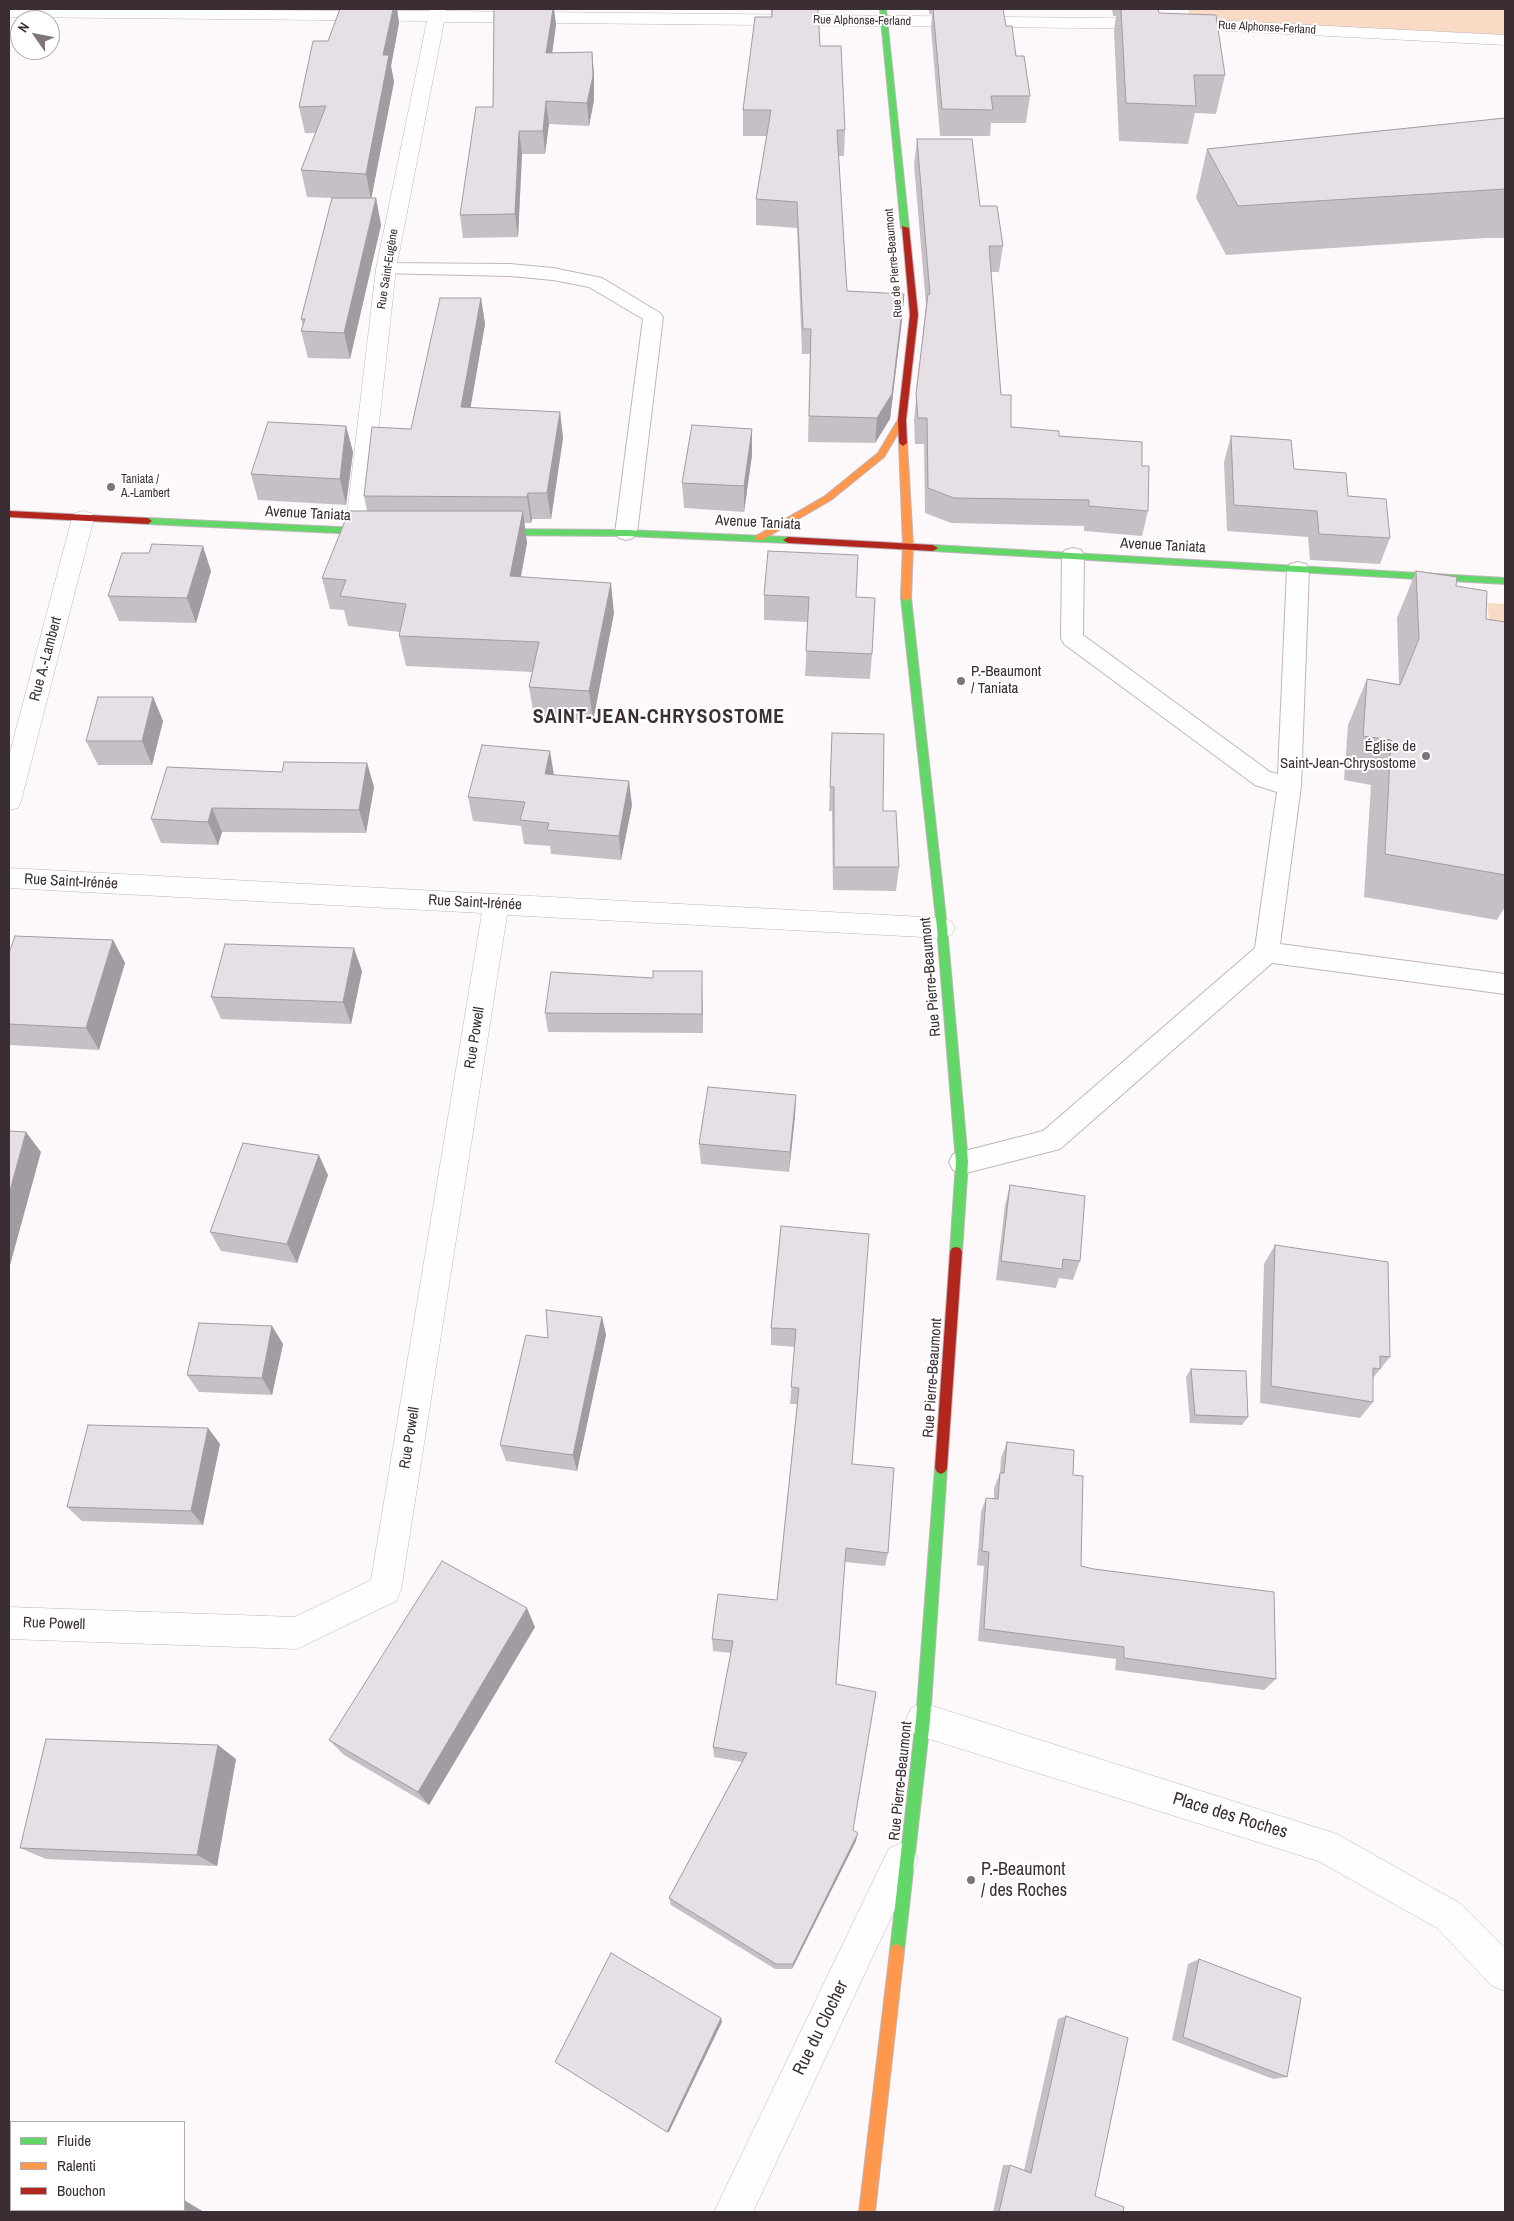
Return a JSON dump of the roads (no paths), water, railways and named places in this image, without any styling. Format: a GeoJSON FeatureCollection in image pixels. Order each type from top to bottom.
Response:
{"type":"FeatureCollection","features":[{"type":"Feature","properties":{"kind":"main road","name":"Rue de Pierre-Beaumont"},"geometry":{"type":"LineString","coordinates":[[884,15],[914,315],[902,420],[908,545]]}},
{"type":"Feature","properties":{"kind":"main road"},"geometry":{"type":"LineString","coordinates":[[759,538],[828,498],[881,455],[902,420]]}},
{"type":"Feature","properties":{"kind":"main road","name":"Avenue Taniata"},"geometry":{"type":"LineString","coordinates":[[9,514],[356,532],[394,532]]}},
{"type":"Feature","properties":{"kind":"main road","name":"Avenue Taniata"},"geometry":{"type":"LineString","coordinates":[[472,532],[626,533],[908,545],[1505,581]]}},
{"type":"Feature","properties":{"kind":"main road","name":"Rue Pierre-Beaumont"},"geometry":{"type":"LineString","coordinates":[[868,2212],[923,1720],[962,1162],[942,928],[906,609],[908,545]]}},
{"type":"Feature","properties":{"kind":"street","name":"Rue Alphonse-Ferland"},"geometry":{"type":"LineString","coordinates":[[9,12],[1190,16],[1505,40]]}},
{"type":"Feature","properties":{"kind":"street","name":"Rue Saint-Eugène"},"geometry":{"type":"LineString","coordinates":[[356,532],[386,269],[437,13]]}},
{"type":"Feature","properties":{"kind":"street","name":"Rue A.-Lambert"},"geometry":{"type":"LineString","coordinates":[[9,802],[83,518]]}},
{"type":"Feature","properties":{"kind":"street","name":"Rue Saint-Irénée"},"geometry":{"type":"LineString","coordinates":[[9,878],[942,928]]}},
{"type":"Feature","properties":{"kind":"street","name":"Rue Powell"},"geometry":{"type":"LineString","coordinates":[[9,1623],[297,1633],[385,1590],[496,904]]}},
{"type":"Feature","properties":{"kind":"street","name":"Place des Roches"},"geometry":{"type":"LineString","coordinates":[[923,1720],[1325,1846],[1449,1916],[1505,1973]]}},
{"type":"Feature","properties":{"kind":"street","name":"Rue du Clocher"},"geometry":{"type":"LineString","coordinates":[[732,2212],[909,1843]]}},
{"type":"Feature","properties":{"kind":"lane"},"geometry":{"type":"LineString","coordinates":[[386,269],[510,270],[553,274],[595,282],[653,317],[626,533]]}},
{"type":"Feature","properties":{"kind":"lane"},"geometry":{"type":"LineString","coordinates":[[1073,555],[1072,638],[1264,779],[1289,786]]}},
{"type":"Feature","properties":{"kind":"lane"},"geometry":{"type":"LineString","coordinates":[[962,1162],[1051,1141],[1267,952],[1289,786],[1298,569]]}},
{"type":"Feature","properties":{"kind":"lane"},"geometry":{"type":"LineString","coordinates":[[1267,952],[1505,984]]}},
{"type":"Feature","properties":{"kind":"place","name":"Taniata / A.-Lambert"},"geometry":{"type":"Point","coordinates":[111,487]}},
{"type":"Feature","properties":{"kind":"place","name":"P.-Beaumont / Taniata"},"geometry":{"type":"Point","coordinates":[961,681]}},
{"type":"Feature","properties":{"kind":"place","name":"Église de Saint-Jean-Chrysostome"},"geometry":{"type":"Point","coordinates":[1426,756]}},
{"type":"Feature","properties":{"kind":"place","name":"P.-Beaumont / des Roches"},"geometry":{"type":"Point","coordinates":[971,1880]}},
{"type":"Feature","properties":{"kind":"district","name":"SAINT-JEAN-CHRYSOSTOME"},"geometry":{"type":"Point","coordinates":[659,718]}}]}
